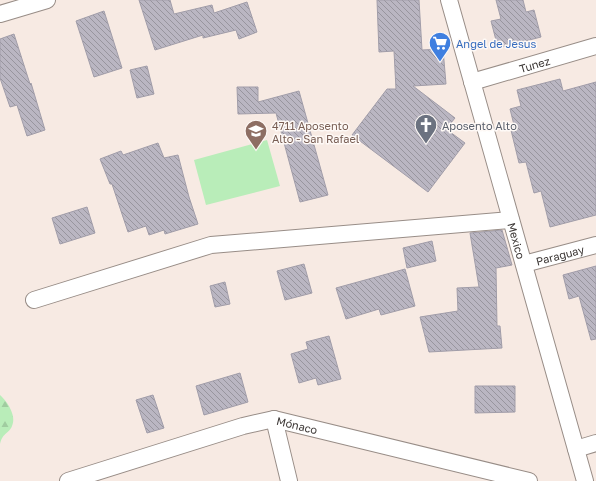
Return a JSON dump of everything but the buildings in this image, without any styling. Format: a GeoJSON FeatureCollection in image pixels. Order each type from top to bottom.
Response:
{"type":"FeatureCollection","features":[{"type":"Feature","properties":{"kind":"street"},"geometry":{"type":"LineString","coordinates":[[0,14],[48,0]]}},
{"type":"Feature","properties":{"kind":"street","name":"Mexico"},"geometry":{"type":"LineString","coordinates":[[449,0],[585,481]]}},
{"type":"Feature","properties":{"kind":"street","name":"Tunez"},"geometry":{"type":"LineString","coordinates":[[472,82],[596,46]]}},
{"type":"Feature","properties":{"kind":"street"},"geometry":{"type":"LineString","coordinates":[[34,300],[211,245],[511,220]]}},
{"type":"Feature","properties":{"kind":"street","name":"Paraguay"},"geometry":{"type":"LineString","coordinates":[[524,264],[596,245]]}},
{"type":"Feature","properties":{"kind":"street"},"geometry":{"type":"LineString","coordinates":[[274,419],[289,481]]}},
{"type":"Feature","properties":{"kind":"street","name":"Mónaco"},"geometry":{"type":"LineString","coordinates":[[68,481],[242,426],[274,419],[529,481]]}},
{"type":"Feature","properties":{"kind":"street"},"geometry":{"type":"LineString","coordinates":[[576,449],[596,443]]}},
{"type":"Feature","properties":{"kind":"green space"},"geometry":{"type":"Polygon","coordinates":[[[267,140],[280,186],[206,205],[194,160],[267,140]]]}},
{"type":"Feature","properties":{"kind":"green space"},"geometry":{"type":"Polygon","coordinates":[[[0,395],[6,401],[12,413],[13,422],[11,429],[3,437],[0,444],[0,395]]]}},
{"type":"Feature","properties":{"kind":"place","name":"Angel de Jesus"},"geometry":{"type":"Point","coordinates":[440,62]}},
{"type":"Feature","properties":{"kind":"place","name":"Aposento Alto"},"geometry":{"type":"Point","coordinates":[426,144]}},
{"type":"Feature","properties":{"kind":"place","name":"4711 Aposento Alto - San Rafael"},"geometry":{"type":"Point","coordinates":[256,150]}}]}
